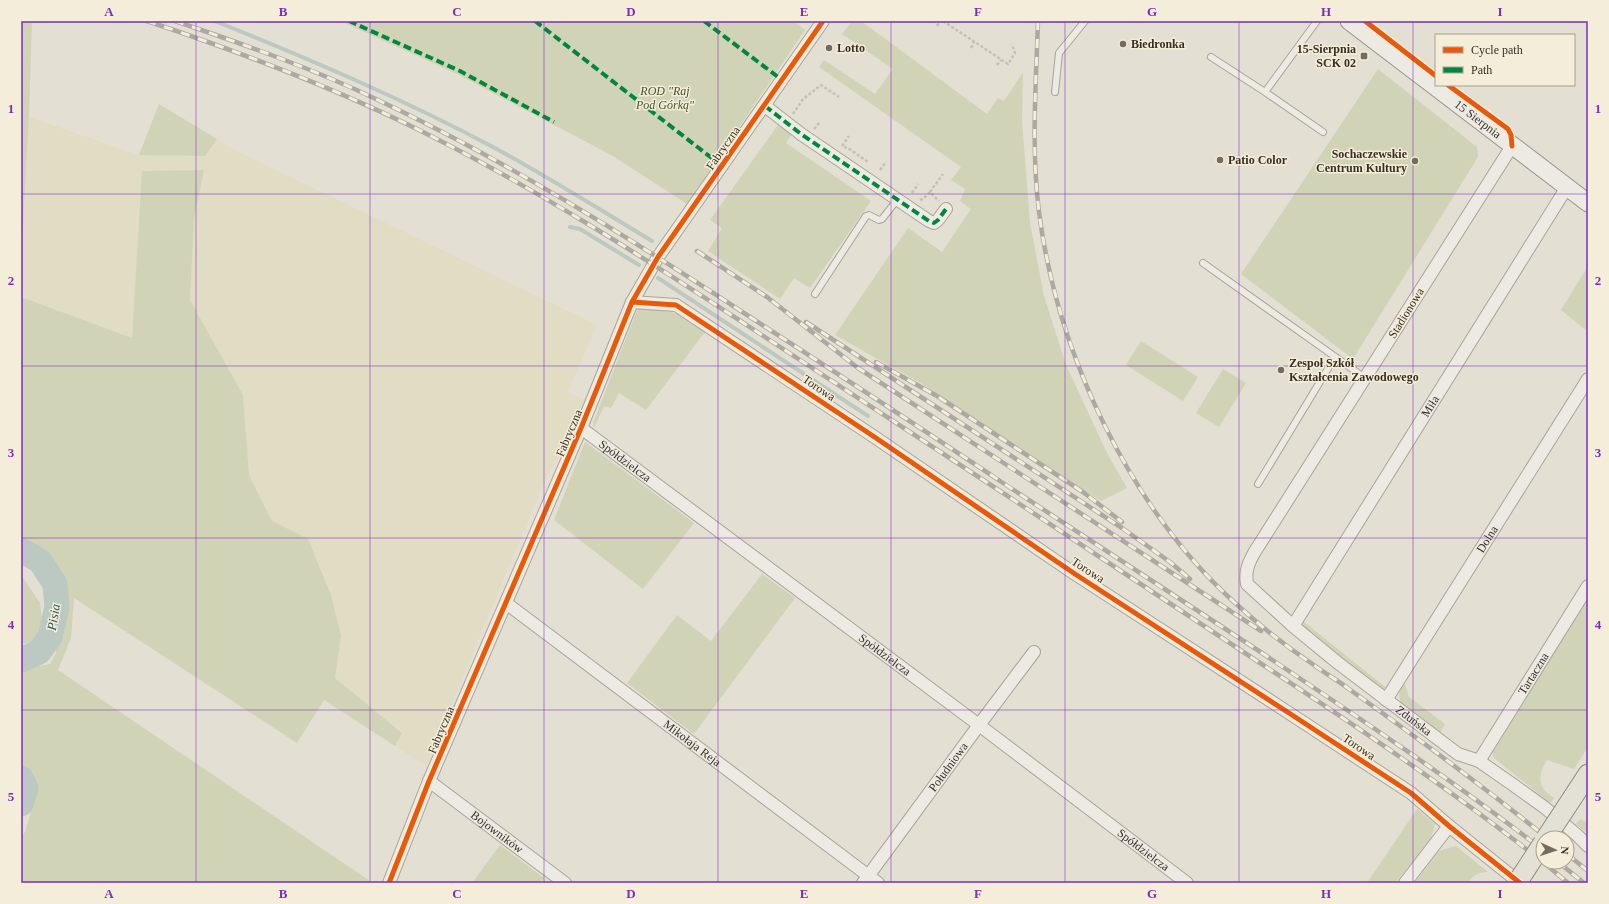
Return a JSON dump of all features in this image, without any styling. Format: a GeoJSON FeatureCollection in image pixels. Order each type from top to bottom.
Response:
{"type":"FeatureCollection","features":[{"type":"Feature","properties":{"kind":"main road","name":"15 Sierpnia"},"geometry":{"type":"LineString","coordinates":[[1348,21],[1588,203]]}},
{"type":"Feature","properties":{"kind":"main road"},"geometry":{"type":"LineString","coordinates":[[1551,830],[1588,774]]}},
{"type":"Feature","properties":{"kind":"main road"},"geometry":{"type":"LineString","coordinates":[[1518,883],[1535,856]]}},
{"type":"Feature","properties":{"kind":"street","name":"Fabryczna"},"geometry":{"type":"LineString","coordinates":[[389,883],[429,781],[582,428],[632,302],[658,257],[823,21]]}},
{"type":"Feature","properties":{"kind":"street"},"geometry":{"type":"LineString","coordinates":[[764,106],[801,134],[897,200],[934,223],[946,209]]}},
{"type":"Feature","properties":{"kind":"street","name":"Stadionowa"},"geometry":{"type":"LineString","coordinates":[[1247,584],[1247,567],[1254,553],[1512,146]]}},
{"type":"Feature","properties":{"kind":"street","name":"Miła"},"geometry":{"type":"LineString","coordinates":[[1293,626],[1567,187]]}},
{"type":"Feature","properties":{"kind":"street","name":"Torowa"},"geometry":{"type":"LineString","coordinates":[[632,302],[676,305],[876,438],[1075,574],[1290,712],[1411,793],[1448,826],[1518,883]]}},
{"type":"Feature","properties":{"kind":"street","name":"Dolna"},"geometry":{"type":"LineString","coordinates":[[1386,700],[1588,379]]}},
{"type":"Feature","properties":{"kind":"street","name":"Spółdzielcza"},"geometry":{"type":"LineString","coordinates":[[582,428],[979,725],[1187,883]]}},
{"type":"Feature","properties":{"kind":"street","name":"Zduńska"},"geometry":{"type":"LineString","coordinates":[[1247,584],[1293,626],[1386,700],[1458,754],[1479,761],[1544,807],[1588,846]]}},
{"type":"Feature","properties":{"kind":"street","name":"Tartaczna"},"geometry":{"type":"LineString","coordinates":[[1479,761],[1588,586]]}},
{"type":"Feature","properties":{"kind":"street","name":"Mikołaja Reja"},"geometry":{"type":"LineString","coordinates":[[506,603],[869,881]]}},
{"type":"Feature","properties":{"kind":"street","name":"Południowa"},"geometry":{"type":"LineString","coordinates":[[869,881],[979,725],[1034,652]]}},
{"type":"Feature","properties":{"kind":"street","name":"Bojowników"},"geometry":{"type":"LineString","coordinates":[[429,781],[565,883]]}},
{"type":"Feature","properties":{"kind":"street"},"geometry":{"type":"LineString","coordinates":[[1405,883],[1448,826]]}},
{"type":"Feature","properties":{"kind":"lane"},"geometry":{"type":"LineString","coordinates":[[1055,92],[1060,54],[1085,21]]}},
{"type":"Feature","properties":{"kind":"lane"},"geometry":{"type":"LineString","coordinates":[[1265,92],[1317,21]]}},
{"type":"Feature","properties":{"kind":"lane"},"geometry":{"type":"LineString","coordinates":[[1211,57],[1323,132]]}},
{"type":"Feature","properties":{"kind":"lane"},"geometry":{"type":"LineString","coordinates":[[815,294],[866,216],[869,215],[879,220],[882,219],[897,200]]}},
{"type":"Feature","properties":{"kind":"lane"},"geometry":{"type":"LineString","coordinates":[[1203,263],[1365,378]]}},
{"type":"Feature","properties":{"kind":"lane"},"geometry":{"type":"LineString","coordinates":[[1258,484],[1335,357]]}},
{"type":"Feature","properties":{"kind":"path"},"geometry":{"type":"LineString","coordinates":[[937,26],[940,21]]}},
{"type":"Feature","properties":{"kind":"path"},"geometry":{"type":"LineString","coordinates":[[944,21],[1008,64],[1015,53],[1012,44]]}},
{"type":"Feature","properties":{"kind":"path"},"geometry":{"type":"LineString","coordinates":[[971,48],[974,42]]}},
{"type":"Feature","properties":{"kind":"path"},"geometry":{"type":"LineString","coordinates":[[998,65],[1001,60]]}},
{"type":"Feature","properties":{"kind":"path"},"geometry":{"type":"LineString","coordinates":[[791,116],[803,99],[821,85],[839,97]]}},
{"type":"Feature","properties":{"kind":"path"},"geometry":{"type":"LineString","coordinates":[[842,146],[849,136]]}},
{"type":"Feature","properties":{"kind":"path"},"geometry":{"type":"LineString","coordinates":[[880,170],[886,162]]}},
{"type":"Feature","properties":{"kind":"path"},"geometry":{"type":"LineString","coordinates":[[930,192],[943,174]]}},
{"type":"Feature","properties":{"kind":"path"},"geometry":{"type":"LineString","coordinates":[[912,193],[918,184]]}},
{"type":"Feature","properties":{"kind":"shaded area"},"geometry":{"type":"Polygon","coordinates":[[[29,117],[139,155],[205,156],[217,139],[235,150],[597,325],[568,392],[585,400],[543,485],[426,766],[395,746],[402,732],[334,678],[341,636],[331,595],[308,539],[272,521],[249,475],[243,395],[190,300],[194,219],[204,170],[142,172],[132,339],[21,297],[21,259],[29,117]]]}},
{"type":"Feature","properties":{"kind":"green space"},"geometry":{"type":"Polygon","coordinates":[[[21,21],[32,21],[29,117],[21,259],[21,21]]]}},
{"type":"Feature","properties":{"kind":"green space","name":"ROD \"Raj Pod Górką\""},"geometry":{"type":"Polygon","coordinates":[[[340,21],[793,21],[805,30],[687,204],[613,156],[455,73],[340,21]]]}},
{"type":"Feature","properties":{"kind":"green space"},"geometry":{"type":"Polygon","coordinates":[[[852,21],[861,21],[987,114],[998,98],[1004,101],[1023,72],[1022,122],[1030,223],[1044,296],[1066,365],[1107,453],[1127,488],[1101,501],[922,384],[835,335],[908,228],[942,252],[971,209],[960,201],[965,189],[951,180],[961,167],[819,67],[824,60],[875,94],[893,69],[842,34],[852,21]]]}},
{"type":"Feature","properties":{"kind":"green space"},"geometry":{"type":"Polygon","coordinates":[[[1378,69],[1477,147],[1478,157],[1353,359],[1241,274],[1378,69]]]}},
{"type":"Feature","properties":{"kind":"green space"},"geometry":{"type":"Polygon","coordinates":[[[159,104],[217,139],[205,156],[139,155],[159,104]]]}},
{"type":"Feature","properties":{"kind":"green space"},"geometry":{"type":"Polygon","coordinates":[[[778,125],[792,134],[786,143],[871,201],[810,288],[794,278],[780,299],[708,251],[722,228],[710,220],[778,125]]]}},
{"type":"Feature","properties":{"kind":"green space"},"geometry":{"type":"Polygon","coordinates":[[[204,170],[194,219],[190,300],[243,395],[249,475],[272,521],[308,539],[331,595],[341,636],[335,678],[402,733],[395,746],[324,700],[297,743],[74,598],[71,638],[58,670],[373,883],[21,883],[21,836],[25,832],[35,798],[21,765],[21,672],[32,667],[50,664],[56,653],[56,643],[68,594],[57,568],[21,540],[21,297],[132,338],[142,171],[204,170]]]}},
{"type":"Feature","properties":{"kind":"green space"},"geometry":{"type":"Polygon","coordinates":[[[1588,266],[1588,332],[1561,310],[1588,266]]]}},
{"type":"Feature","properties":{"kind":"green space"},"geometry":{"type":"Polygon","coordinates":[[[637,310],[662,310],[677,314],[705,332],[646,410],[619,393],[611,408],[604,406],[594,428],[593,423],[637,310]]]}},
{"type":"Feature","properties":{"kind":"green space"},"geometry":{"type":"Polygon","coordinates":[[[1141,341],[1198,377],[1183,401],[1126,365],[1141,341]]]}},
{"type":"Feature","properties":{"kind":"green space"},"geometry":{"type":"Polygon","coordinates":[[[1223,369],[1246,383],[1219,427],[1196,413],[1223,369]]]}},
{"type":"Feature","properties":{"kind":"green space"},"geometry":{"type":"Polygon","coordinates":[[[585,442],[694,523],[643,589],[554,520],[585,442]]]}},
{"type":"Feature","properties":{"kind":"green space"},"geometry":{"type":"Polygon","coordinates":[[[762,574],[795,598],[694,734],[627,683],[677,615],[711,641],[762,574]]]}},
{"type":"Feature","properties":{"kind":"green space"},"geometry":{"type":"Polygon","coordinates":[[[21,578],[24,579],[40,603],[44,631],[36,642],[21,644],[21,578]]]}},
{"type":"Feature","properties":{"kind":"green space"},"geometry":{"type":"Polygon","coordinates":[[[1588,594],[1588,747],[1574,769],[1547,760],[1541,772],[1540,781],[1544,790],[1554,798],[1550,803],[1494,758],[1492,752],[1588,594]]]}},
{"type":"Feature","properties":{"kind":"green space"},"geometry":{"type":"Polygon","coordinates":[[[1303,621],[1389,690],[1381,691],[1302,626],[1303,621]]]}},
{"type":"Feature","properties":{"kind":"green space"},"geometry":{"type":"Polygon","coordinates":[[[1404,682],[1409,697],[1445,724],[1439,735],[1400,702],[1399,691],[1404,682]]]}},
{"type":"Feature","properties":{"kind":"green space"},"geometry":{"type":"Polygon","coordinates":[[[1417,809],[1435,824],[1430,841],[1395,883],[1367,883],[1417,809]]]}},
{"type":"Feature","properties":{"kind":"green space"},"geometry":{"type":"Polygon","coordinates":[[[1580,819],[1588,823],[1588,834],[1576,824],[1580,819]]]}},
{"type":"Feature","properties":{"kind":"green space"},"geometry":{"type":"Polygon","coordinates":[[[500,845],[544,878],[540,883],[472,883],[500,845]]]}},
{"type":"Feature","properties":{"kind":"green space"},"geometry":{"type":"Polygon","coordinates":[[[1456,846],[1488,872],[1476,874],[1468,883],[1414,883],[1439,851],[1456,846]]]}},
{"type":"Feature","properties":{"kind":"waterway"},"geometry":{"type":"LineString","coordinates":[[215,21],[356,80],[459,129],[533,169],[652,241]]}},
{"type":"Feature","properties":{"kind":"waterway"},"geometry":{"type":"LineString","coordinates":[[570,227],[580,229],[639,265]]}},
{"type":"Feature","properties":{"kind":"waterway"},"geometry":{"type":"LineString","coordinates":[[658,278],[868,416]]}},
{"type":"Feature","properties":{"kind":"waterway","name":"Pisia"},"geometry":{"type":"LineString","coordinates":[[21,550],[40,561],[55,584],[57,607],[50,637],[39,652],[21,660]]}},
{"type":"Feature","properties":{"kind":"waterway","name":"Pisia"},"geometry":{"type":"LineString","coordinates":[[21,778],[26,788],[21,804]]}},
{"type":"Feature","properties":{"kind":"railway"},"geometry":{"type":"LineString","coordinates":[[147,21],[290,73],[395,118],[508,177],[586,223],[739,320],[1328,708],[1437,783],[1535,856]]}},
{"type":"Feature","properties":{"kind":"railway"},"geometry":{"type":"LineString","coordinates":[[175,21],[304,67],[378,100],[473,148],[566,201],[843,377],[1295,675],[1438,773],[1535,844]]}},
{"type":"Feature","properties":{"kind":"railway"},"geometry":{"type":"LineString","coordinates":[[1038,21],[1035,164],[1039,212],[1048,265],[1062,319],[1081,372],[1104,424],[1131,474],[1162,521],[1196,564],[1243,610],[1281,642],[1424,744],[1537,830]]}},
{"type":"Feature","properties":{"kind":"railway"},"geometry":{"type":"LineString","coordinates":[[697,251],[767,297],[858,368],[1261,631]]}},
{"type":"Feature","properties":{"kind":"railway"},"geometry":{"type":"LineString","coordinates":[[806,322],[1122,528],[1170,562],[1190,579]]}},
{"type":"Feature","properties":{"kind":"railway"},"geometry":{"type":"LineString","coordinates":[[876,362],[937,396],[1083,492],[1122,522]]}},
{"type":"Feature","properties":{"kind":"railway"},"geometry":{"type":"LineString","coordinates":[[1575,860],[1588,871]]}},
{"type":"Feature","properties":{"kind":"railway"},"geometry":{"type":"LineString","coordinates":[[1553,870],[1568,883]]}},
{"type":"Feature","properties":{"kind":"railway"},"geometry":{"type":"LineString","coordinates":[[1568,870],[1584,883]]}},
{"type":"Feature","properties":{"kind":"marked path"},"geometry":{"type":"LineString","coordinates":[[349,21],[460,71],[554,122]]}},
{"type":"Feature","properties":{"kind":"marked path"},"geometry":{"type":"LineString","coordinates":[[535,21],[722,166]]}},
{"type":"Feature","properties":{"kind":"marked path"},"geometry":{"type":"LineString","coordinates":[[704,21],[782,80]]}},
{"type":"Feature","properties":{"kind":"marked path"},"geometry":{"type":"LineString","coordinates":[[765,106],[801,134],[929,221],[934,223],[946,209]]}},
{"type":"Feature","properties":{"kind":"cycle path"},"geometry":{"type":"LineString","coordinates":[[389,883],[429,781],[581,428],[632,302],[658,257],[823,21]]}},
{"type":"Feature","properties":{"kind":"cycle path"},"geometry":{"type":"LineString","coordinates":[[1365,21],[1435,75]]}},
{"type":"Feature","properties":{"kind":"cycle path"},"geometry":{"type":"LineString","coordinates":[[1449,86],[1508,129],[1511,135],[1512,146]]}},
{"type":"Feature","properties":{"kind":"cycle path"},"geometry":{"type":"LineString","coordinates":[[632,302],[676,305],[876,438],[1075,574],[1411,793],[1449,826],[1520,883]]}},
{"type":"Feature","properties":{"kind":"place","name":"Biedronka"},"geometry":{"type":"Point","coordinates":[1123,44]}},
{"type":"Feature","properties":{"kind":"place","name":"Lotto"},"geometry":{"type":"Point","coordinates":[829,48]}},
{"type":"Feature","properties":{"kind":"place","name":"15-Sierpnia SCK 02"},"geometry":{"type":"Point","coordinates":[1364,56]}},
{"type":"Feature","properties":{"kind":"place","name":"Patio Color"},"geometry":{"type":"Point","coordinates":[1220,160]}},
{"type":"Feature","properties":{"kind":"place","name":"Sochaczewskie Centrum Kultury"},"geometry":{"type":"Point","coordinates":[1415,161]}},
{"type":"Feature","properties":{"kind":"place","name":"Zespoł Szkół Kształcenia Zawodowego"},"geometry":{"type":"Point","coordinates":[1281,370]}}]}
